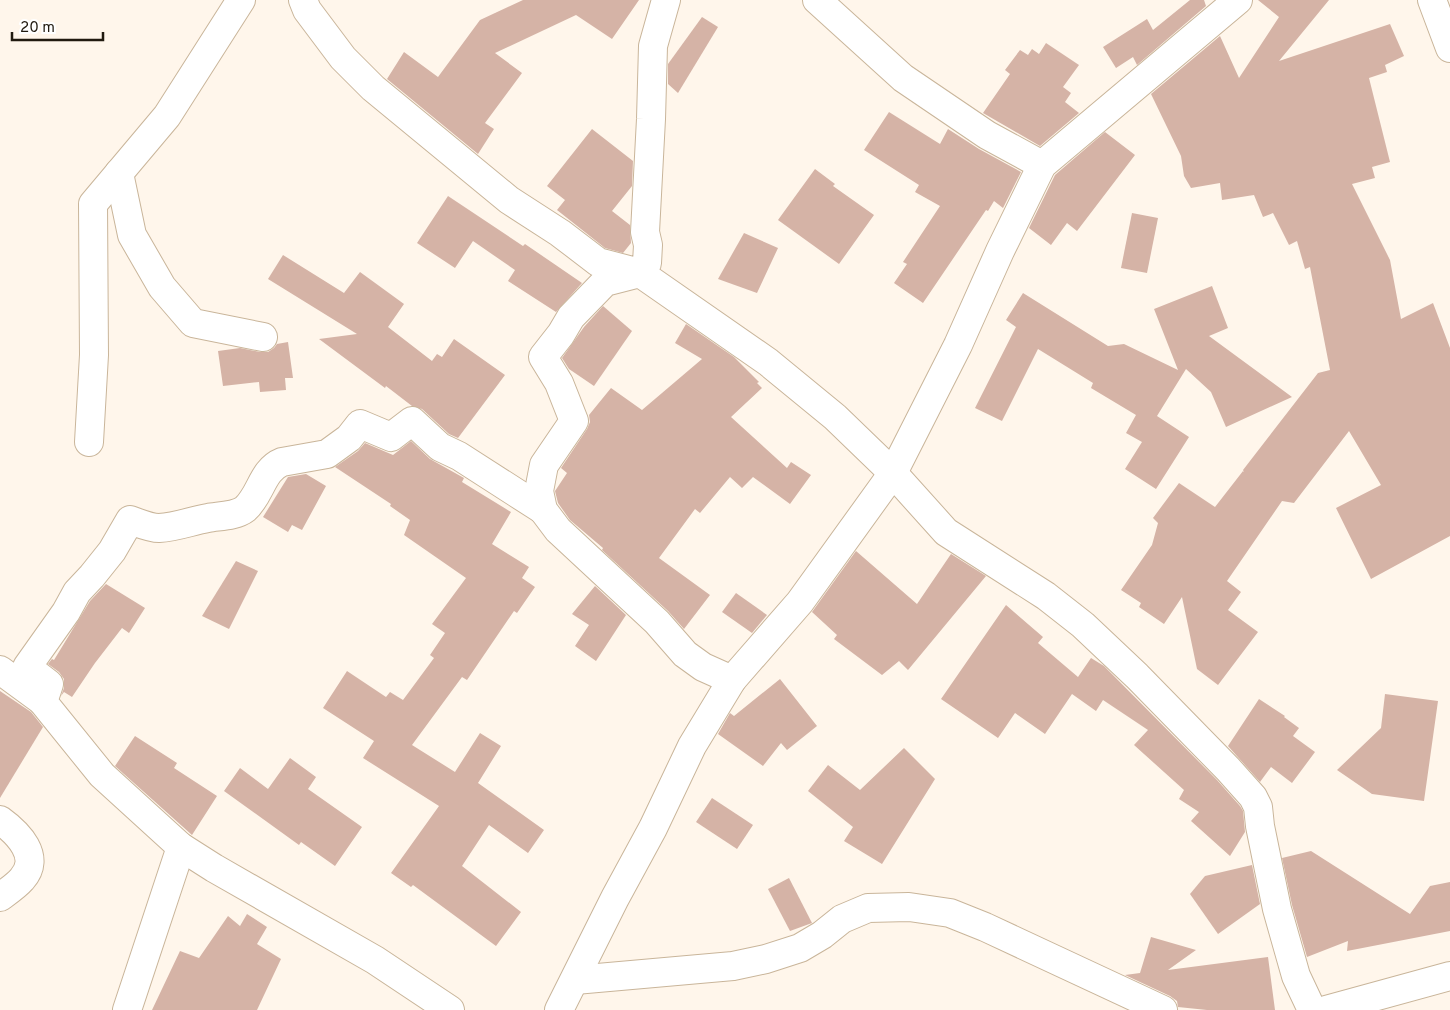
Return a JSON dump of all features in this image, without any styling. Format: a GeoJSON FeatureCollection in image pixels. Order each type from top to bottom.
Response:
{"type":"FeatureCollection","features":[{"type":"Feature","properties":{"kind":"street"},"geometry":{"type":"LineString","coordinates":[[89,442],[94,355],[93,204],[167,116],[241,0]]}},
{"type":"Feature","properties":{"kind":"street"},"geometry":{"type":"LineString","coordinates":[[303,0],[307,10],[343,58],[373,88],[502,194],[560,233],[598,262],[640,274],[768,362],[835,417],[893,473],[946,532],[1046,596],[1083,625],[1137,676],[1253,797],[1258,807],[1260,826],[1280,919],[1296,976],[1312,1010]]}},
{"type":"Feature","properties":{"kind":"street"},"geometry":{"type":"LineString","coordinates":[[543,510],[539,491],[544,465],[574,421],[559,383],[543,357],[561,334],[570,317],[606,282],[640,274],[647,263],[648,245],[645,232],[653,46],[666,0]]}},
{"type":"Feature","properties":{"kind":"street"},"geometry":{"type":"LineString","coordinates":[[817,0],[903,78],[988,135],[1042,165]]}},
{"type":"Feature","properties":{"kind":"street"},"geometry":{"type":"LineString","coordinates":[[559,1010],[615,898],[653,828],[692,746],[732,680],[800,602],[893,473],[958,345],[1000,251],[1042,165],[1238,0]]}},
{"type":"Feature","properties":{"kind":"street"},"geometry":{"type":"LineString","coordinates":[[1432,0],[1450,48]]}},
{"type":"Feature","properties":{"kind":"street"},"geometry":{"type":"LineString","coordinates":[[119,173],[132,235],[162,287],[192,323],[263,337]]}},
{"type":"Feature","properties":{"kind":"street"},"geometry":{"type":"LineString","coordinates":[[43,702],[49,684],[27,667],[66,612],[76,592],[112,551],[130,520],[157,528],[184,525],[205,518],[238,512],[245,509],[251,502],[270,470],[276,465],[282,462],[327,454],[349,438],[360,424],[391,437],[412,421],[440,447],[459,456],[543,510],[563,535],[657,622],[685,654],[703,667],[732,680]]}},
{"type":"Feature","properties":{"kind":"street"},"geometry":{"type":"LineString","coordinates":[[0,670],[43,702],[102,775],[181,847],[214,868],[375,960],[450,1010]]}},
{"type":"Feature","properties":{"kind":"street"},"geometry":{"type":"LineString","coordinates":[[0,820],[22,839],[29,866],[21,881],[0,897]]}},
{"type":"Feature","properties":{"kind":"street"},"geometry":{"type":"LineString","coordinates":[[128,1010],[181,847]]}},
{"type":"Feature","properties":{"kind":"street"},"geometry":{"type":"LineString","coordinates":[[575,980],[733,966],[766,959],[800,948],[822,935],[842,919],[868,908],[909,907],[950,913],[1163,1010]]}},
{"type":"Feature","properties":{"kind":"street"},"geometry":{"type":"LineString","coordinates":[[1326,1010],[1450,976]]}},
{"type":"Feature","properties":{"kind":"building"},"geometry":{"type":"Polygon","coordinates":[[[523,0],[639,0],[612,39],[576,15],[495,53],[522,73],[485,123],[494,129],[478,154],[387,79],[404,52],[438,77],[480,20],[523,0]]]}},
{"type":"Feature","properties":{"kind":"building"},"geometry":{"type":"Polygon","coordinates":[[[1190,0],[1204,0],[1206,6],[1137,65],[1133,57],[1116,68],[1103,47],[1147,19],[1153,30],[1190,0]]]}},
{"type":"Feature","properties":{"kind":"building"},"geometry":{"type":"Polygon","coordinates":[[[1258,0],[1329,0],[1279,61],[1390,24],[1404,56],[1385,65],[1387,72],[1369,78],[1390,162],[1372,167],[1375,178],[1352,184],[1390,260],[1401,319],[1433,303],[1450,348],[1450,536],[1371,579],[1336,508],[1381,485],[1349,431],[1294,503],[1282,501],[1227,581],[1241,592],[1228,610],[1258,632],[1218,685],[1197,669],[1182,597],[1164,624],[1139,607],[1141,603],[1121,590],[1152,545],[1158,523],[1153,518],[1179,483],[1215,507],[1244,472],[1243,470],[1318,373],[1330,370],[1310,267],[1305,269],[1297,241],[1289,245],[1273,213],[1263,217],[1254,195],[1222,200],[1220,183],[1191,188],[1184,176],[1181,156],[1151,94],[1220,36],[1239,78],[1279,17],[1258,0]]]}},
{"type":"Feature","properties":{"kind":"building"},"geometry":{"type":"Polygon","coordinates":[[[702,17],[718,27],[678,93],[668,84],[668,64],[702,17]]]}},
{"type":"Feature","properties":{"kind":"building"},"geometry":{"type":"Polygon","coordinates":[[[1046,43],[1079,65],[1063,87],[1071,93],[1065,102],[1079,113],[1040,146],[983,113],[1010,74],[1005,70],[1020,50],[1028,55],[1032,49],[1039,54],[1046,43]]]}},
{"type":"Feature","properties":{"kind":"building"},"geometry":{"type":"Polygon","coordinates":[[[889,112],[940,144],[948,129],[1021,172],[1003,208],[994,201],[988,211],[986,210],[923,303],[894,283],[907,264],[903,262],[940,206],[915,192],[919,185],[864,150],[889,112]]]}},
{"type":"Feature","properties":{"kind":"building"},"geometry":{"type":"Polygon","coordinates":[[[592,129],[633,161],[632,186],[612,211],[630,225],[631,243],[623,253],[605,248],[557,210],[565,200],[547,186],[592,129]]]}},
{"type":"Feature","properties":{"kind":"building"},"geometry":{"type":"Polygon","coordinates":[[[1105,132],[1135,155],[1077,231],[1067,223],[1051,245],[1029,228],[1055,175],[1105,132]]]}},
{"type":"Feature","properties":{"kind":"building"},"geometry":{"type":"Polygon","coordinates":[[[815,169],[835,184],[833,186],[874,215],[839,264],[778,220],[815,169]]]}},
{"type":"Feature","properties":{"kind":"building"},"geometry":{"type":"Polygon","coordinates":[[[448,196],[523,246],[525,244],[582,283],[556,312],[508,281],[515,270],[473,241],[455,268],[417,243],[448,196]]]}},
{"type":"Feature","properties":{"kind":"building"},"geometry":{"type":"Polygon","coordinates":[[[1132,213],[1158,218],[1147,273],[1121,268],[1132,213]]]}},
{"type":"Feature","properties":{"kind":"building"},"geometry":{"type":"Polygon","coordinates":[[[744,233],[778,248],[757,293],[718,279],[744,233]]]}},
{"type":"Feature","properties":{"kind":"building"},"geometry":{"type":"Polygon","coordinates":[[[283,255],[344,293],[360,272],[404,304],[388,327],[432,361],[437,354],[442,357],[454,339],[505,375],[458,438],[449,434],[422,409],[412,406],[386,386],[385,388],[319,339],[357,334],[268,279],[283,255]]]}},
{"type":"Feature","properties":{"kind":"building"},"geometry":{"type":"Polygon","coordinates":[[[1212,286],[1228,328],[1209,336],[1292,397],[1226,427],[1211,392],[1186,369],[1157,416],[1189,437],[1156,489],[1125,469],[1142,442],[1126,433],[1136,415],[1091,388],[1093,383],[1038,349],[1002,421],[975,408],[1016,327],[1006,320],[1023,293],[1108,346],[1124,344],[1178,370],[1154,309],[1212,286]]]}},
{"type":"Feature","properties":{"kind":"building"},"geometry":{"type":"Polygon","coordinates":[[[603,306],[632,331],[594,386],[569,369],[562,358],[584,327],[603,306]]]}},
{"type":"Feature","properties":{"kind":"building"},"geometry":{"type":"Polygon","coordinates":[[[686,324],[734,357],[759,382],[757,383],[762,388],[731,417],[787,468],[791,462],[811,475],[790,504],[753,477],[742,488],[730,477],[700,513],[695,509],[659,558],[710,595],[684,629],[668,611],[602,550],[603,548],[570,520],[558,503],[555,491],[567,473],[561,468],[587,429],[590,422],[589,415],[611,388],[642,410],[702,359],[675,343],[686,324]]]}},
{"type":"Feature","properties":{"kind":"building"},"geometry":{"type":"Polygon","coordinates":[[[288,342],[293,378],[285,378],[286,390],[260,392],[259,382],[223,386],[218,351],[240,348],[268,352],[277,344],[288,342]]]}},
{"type":"Feature","properties":{"kind":"building"},"geometry":{"type":"Polygon","coordinates":[[[411,441],[430,459],[464,478],[462,482],[511,512],[492,544],[529,567],[522,578],[535,587],[517,613],[514,611],[467,680],[462,677],[412,745],[455,772],[480,733],[501,746],[478,783],[544,830],[528,853],[489,825],[462,866],[521,912],[496,946],[413,885],[411,887],[391,873],[439,806],[363,758],[374,741],[323,708],[347,671],[386,697],[390,692],[403,700],[434,658],[430,655],[445,633],[432,624],[466,578],[404,535],[410,520],[390,506],[391,504],[335,467],[358,451],[365,443],[393,455],[411,441]]]}},
{"type":"Feature","properties":{"kind":"building"},"geometry":{"type":"Polygon","coordinates":[[[306,474],[326,486],[302,530],[292,525],[288,532],[263,517],[288,477],[306,474]]]}},
{"type":"Feature","properties":{"kind":"building"},"geometry":{"type":"Polygon","coordinates":[[[856,551],[917,604],[951,554],[986,576],[908,670],[899,661],[882,675],[834,639],[837,635],[812,612],[856,551]]]}},
{"type":"Feature","properties":{"kind":"building"},"geometry":{"type":"Polygon","coordinates":[[[236,561],[258,571],[229,629],[202,616],[236,561]]]}},
{"type":"Feature","properties":{"kind":"building"},"geometry":{"type":"Polygon","coordinates":[[[106,584],[145,608],[129,633],[122,628],[72,697],[64,692],[61,696],[64,688],[64,679],[59,672],[48,664],[52,659],[54,660],[90,601],[106,584]]]}},
{"type":"Feature","properties":{"kind":"building"},"geometry":{"type":"Polygon","coordinates":[[[595,586],[626,615],[596,661],[575,646],[589,625],[572,614],[595,586]]]}},
{"type":"Feature","properties":{"kind":"building"},"geometry":{"type":"Polygon","coordinates":[[[736,593],[767,615],[752,633],[722,612],[736,593]]]}},
{"type":"Feature","properties":{"kind":"building"},"geometry":{"type":"Polygon","coordinates":[[[1006,605],[1043,637],[1038,643],[1078,677],[1091,658],[1104,666],[1217,780],[1243,811],[1245,832],[1230,856],[1191,821],[1199,812],[1179,799],[1184,790],[1134,745],[1148,730],[1103,700],[1096,711],[1072,694],[1045,734],[1015,713],[998,738],[941,699],[1006,605]]]}},
{"type":"Feature","properties":{"kind":"building"},"geometry":{"type":"Polygon","coordinates":[[[780,679],[817,726],[787,750],[781,743],[763,766],[718,734],[730,713],[734,716],[780,679]]]}},
{"type":"Feature","properties":{"kind":"building"},"geometry":{"type":"Polygon","coordinates":[[[0,691],[31,712],[43,727],[0,798],[0,691]]]}},
{"type":"Feature","properties":{"kind":"building"},"geometry":{"type":"Polygon","coordinates":[[[1385,694],[1438,701],[1424,801],[1372,794],[1337,770],[1381,728],[1385,694]]]}},
{"type":"Feature","properties":{"kind":"building"},"geometry":{"type":"Polygon","coordinates":[[[1259,699],[1299,728],[1293,736],[1315,752],[1292,783],[1271,767],[1260,782],[1228,746],[1259,699]]]}},
{"type":"Feature","properties":{"kind":"building"},"geometry":{"type":"Polygon","coordinates":[[[135,736],[177,763],[174,768],[217,796],[192,835],[115,766],[135,736]]]}},
{"type":"Feature","properties":{"kind":"building"},"geometry":{"type":"Polygon","coordinates":[[[904,748],[935,779],[882,864],[844,841],[853,827],[808,791],[828,765],[860,790],[904,748]]]}},
{"type":"Feature","properties":{"kind":"building"},"geometry":{"type":"Polygon","coordinates":[[[290,758],[316,777],[308,789],[362,827],[335,866],[301,842],[299,845],[224,791],[240,768],[268,789],[290,758]]]}},
{"type":"Feature","properties":{"kind":"building"},"geometry":{"type":"Polygon","coordinates":[[[712,798],[753,825],[737,849],[696,822],[712,798]]]}},
{"type":"Feature","properties":{"kind":"building"},"geometry":{"type":"Polygon","coordinates":[[[1311,851],[1410,914],[1430,886],[1450,882],[1450,931],[1347,951],[1348,941],[1307,957],[1292,905],[1282,858],[1311,851]]]}},
{"type":"Feature","properties":{"kind":"building"},"geometry":{"type":"Polygon","coordinates":[[[1252,865],[1260,904],[1218,934],[1190,894],[1205,876],[1252,865]]]}},
{"type":"Feature","properties":{"kind":"building"},"geometry":{"type":"Polygon","coordinates":[[[789,878],[812,923],[790,931],[768,889],[789,878]]]}},
{"type":"Feature","properties":{"kind":"building"},"geometry":{"type":"Polygon","coordinates":[[[247,914],[267,927],[257,944],[281,959],[257,1010],[152,1010],[180,951],[199,958],[228,916],[240,926],[247,914]]]}},
{"type":"Feature","properties":{"kind":"building"},"geometry":{"type":"Polygon","coordinates":[[[1151,937],[1196,950],[1168,970],[1268,957],[1275,1010],[1207,1010],[1178,1007],[1177,1001],[1170,996],[1125,975],[1140,973],[1151,937]]]}}]}
